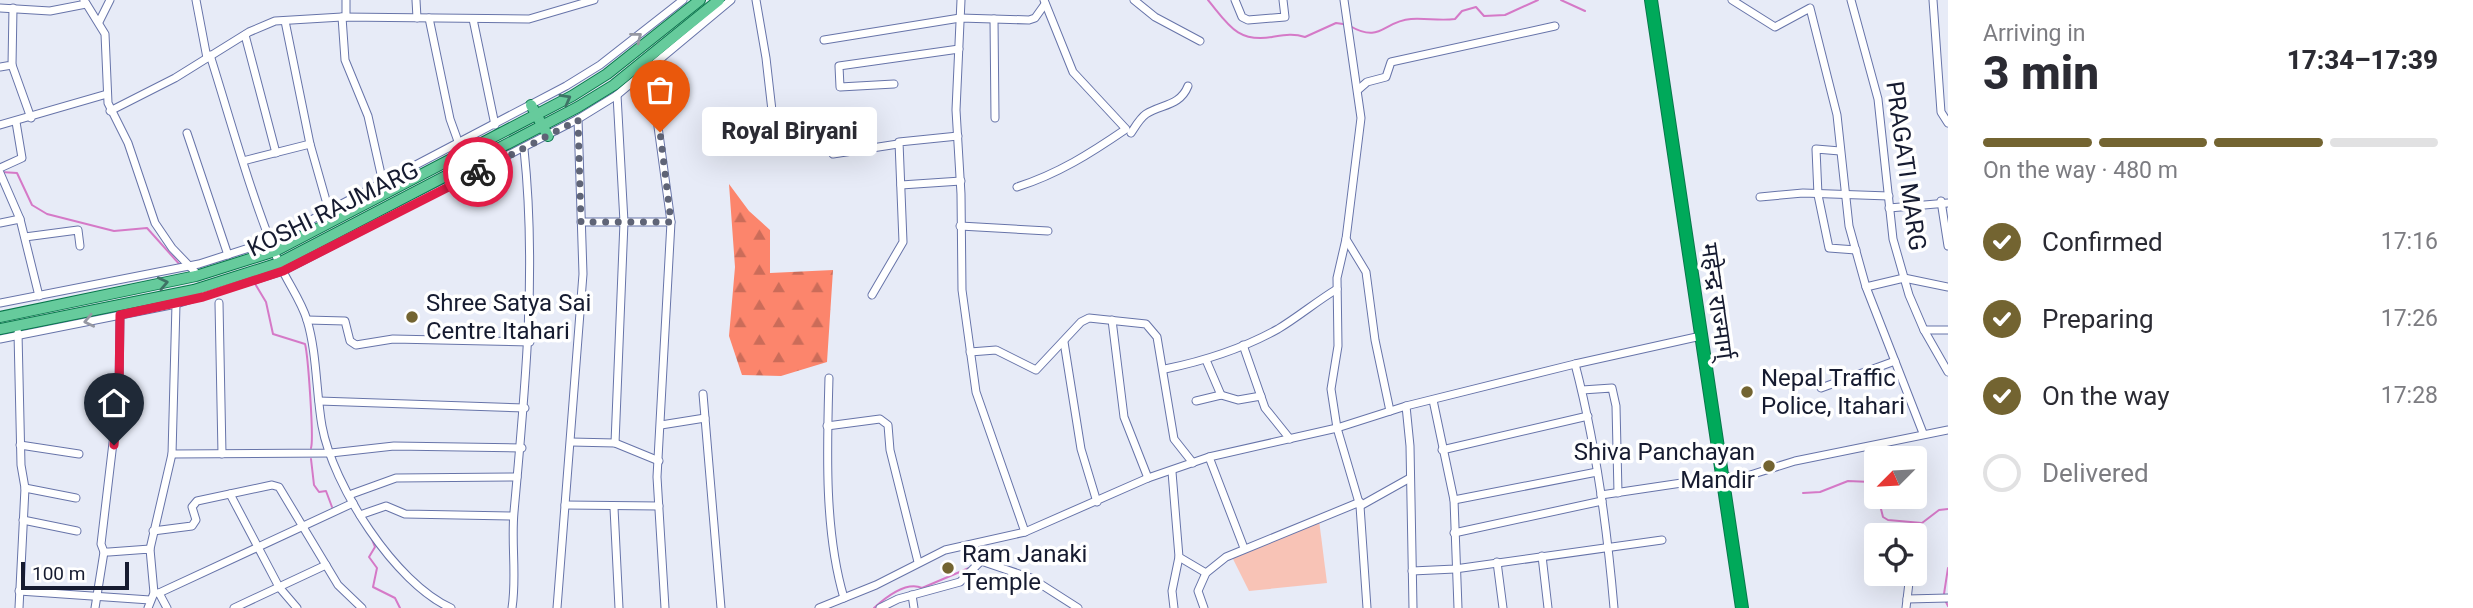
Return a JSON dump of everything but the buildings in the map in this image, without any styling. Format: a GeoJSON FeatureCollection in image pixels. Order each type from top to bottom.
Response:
{"type":"FeatureCollection","features":[{"type":"Feature","properties":{"kind":"highway","name":"महेन्द्र राज्मार्ग्"},"geometry":{"type":"LineString","coordinates":[[1651,0],[1742,608]]}},
{"type":"Feature","properties":{"kind":"main road","name":"KOSHI RAJMARG"},"geometry":{"type":"LineString","coordinates":[[17,325],[62,304],[189,272],[273,246],[607,74],[682,5],[700,0]]}},
{"type":"Feature","properties":{"kind":"main road","name":"KOSHI RAJMARG"},"geometry":{"type":"LineString","coordinates":[[0,329],[153,303],[202,292],[281,267],[545,131],[614,85],[695,25],[719,0]]}},
{"type":"Feature","properties":{"kind":"main road"},"geometry":{"type":"LineString","coordinates":[[682,5],[695,25]]}},
{"type":"Feature","properties":{"kind":"main road"},"geometry":{"type":"LineString","coordinates":[[534,110],[545,131]]}},
{"type":"Feature","properties":{"kind":"main road"},"geometry":{"type":"LineString","coordinates":[[59,292],[62,304]]}},
{"type":"Feature","properties":{"kind":"main road","name":"KOSHI RAJMARG"},"geometry":{"type":"LineString","coordinates":[[0,317],[17,325]]}},
{"type":"Feature","properties":{"kind":"street"},"geometry":{"type":"LineString","coordinates":[[99,22],[110,0]]}},
{"type":"Feature","properties":{"kind":"street"},"geometry":{"type":"LineString","coordinates":[[195,0],[209,57],[243,161],[281,267],[307,320],[323,429],[331,453],[360,515],[405,577],[434,601],[451,608]]}},
{"type":"Feature","properties":{"kind":"street"},"geometry":{"type":"LineString","coordinates":[[346,0],[345,60],[368,116],[383,183]]}},
{"type":"Feature","properties":{"kind":"street"},"geometry":{"type":"LineString","coordinates":[[416,0],[417,18]]}},
{"type":"Feature","properties":{"kind":"street"},"geometry":{"type":"LineString","coordinates":[[110,111],[275,21],[344,17],[529,19],[566,4],[594,0]]}},
{"type":"Feature","properties":{"kind":"street"},"geometry":{"type":"LineString","coordinates":[[281,267],[524,149],[545,131],[578,120],[617,95],[695,25],[731,0]]}},
{"type":"Feature","properties":{"kind":"street"},"geometry":{"type":"LineString","coordinates":[[756,0],[775,137]]}},
{"type":"Feature","properties":{"kind":"street"},"geometry":{"type":"LineString","coordinates":[[961,0],[958,136],[962,290],[976,392],[1025,532]]}},
{"type":"Feature","properties":{"kind":"street"},"geometry":{"type":"LineString","coordinates":[[1134,0],[1155,17],[1200,41]]}},
{"type":"Feature","properties":{"kind":"street"},"geometry":{"type":"LineString","coordinates":[[1235,0],[1242,17],[1248,20],[1285,17],[1283,0]]}},
{"type":"Feature","properties":{"kind":"street"},"geometry":{"type":"LineString","coordinates":[[1344,0],[1350,51],[1359,89],[1361,118],[1337,289],[1338,346],[1331,389],[1338,428],[1360,504],[1367,608]]}},
{"type":"Feature","properties":{"kind":"street"},"geometry":{"type":"LineString","coordinates":[[1732,0],[1775,27],[1808,4],[1837,115],[1843,194],[1856,250],[1866,287],[1923,433]]}},
{"type":"Feature","properties":{"kind":"street","name":"PRAGATI MARG"},"geometry":{"type":"LineString","coordinates":[[1851,0],[1878,99],[1893,239],[1904,278],[1924,330],[1948,372]]}},
{"type":"Feature","properties":{"kind":"street"},"geometry":{"type":"LineString","coordinates":[[1933,0],[1941,112],[1948,123]]}},
{"type":"Feature","properties":{"kind":"street"},"geometry":{"type":"LineString","coordinates":[[0,8],[50,10],[85,2],[99,22],[108,44],[107,94],[110,111],[128,143],[155,223],[189,272]]}},
{"type":"Feature","properties":{"kind":"street"},"geometry":{"type":"LineString","coordinates":[[824,40],[960,18],[1032,19],[1044,2]]}},
{"type":"Feature","properties":{"kind":"street"},"geometry":{"type":"LineString","coordinates":[[1017,187],[1076,162],[1126,129],[1073,72],[1044,2]]}},
{"type":"Feature","properties":{"kind":"street"},"geometry":{"type":"LineString","coordinates":[[13,8],[12,65],[31,118]]}},
{"type":"Feature","properties":{"kind":"street"},"geometry":{"type":"LineString","coordinates":[[429,18],[450,119],[459,144]]}},
{"type":"Feature","properties":{"kind":"street"},"geometry":{"type":"LineString","coordinates":[[473,19],[495,125]]}},
{"type":"Feature","properties":{"kind":"street"},"geometry":{"type":"LineString","coordinates":[[994,19],[995,118]]}},
{"type":"Feature","properties":{"kind":"street"},"geometry":{"type":"LineString","coordinates":[[285,21],[310,144],[328,211]]}},
{"type":"Feature","properties":{"kind":"street"},"geometry":{"type":"LineString","coordinates":[[1359,89],[1367,82],[1386,77],[1391,62],[1555,26]]}},
{"type":"Feature","properties":{"kind":"street"},"geometry":{"type":"LineString","coordinates":[[245,35],[276,153]]}},
{"type":"Feature","properties":{"kind":"street"},"geometry":{"type":"LineString","coordinates":[[894,84],[840,87],[839,66],[959,49]]}},
{"type":"Feature","properties":{"kind":"street"},"geometry":{"type":"LineString","coordinates":[[0,67],[12,65]]}},
{"type":"Feature","properties":{"kind":"street"},"geometry":{"type":"LineString","coordinates":[[650,68],[671,222],[659,461],[665,608]]}},
{"type":"Feature","properties":{"kind":"street"},"geometry":{"type":"LineString","coordinates":[[1131,133],[1144,115],[1172,104],[1185,94],[1188,86]]}},
{"type":"Feature","properties":{"kind":"street"},"geometry":{"type":"LineString","coordinates":[[0,125],[107,94]]}},
{"type":"Feature","properties":{"kind":"street"},"geometry":{"type":"LineString","coordinates":[[615,443],[624,222],[617,95]]}},
{"type":"Feature","properties":{"kind":"street"},"geometry":{"type":"LineString","coordinates":[[0,303],[189,272],[228,256],[273,246],[328,211],[495,125],[534,110]]}},
{"type":"Feature","properties":{"kind":"street"},"geometry":{"type":"LineString","coordinates":[[557,608],[583,274],[578,120]]}},
{"type":"Feature","properties":{"kind":"street"},"geometry":{"type":"LineString","coordinates":[[0,168],[22,158],[16,122]]}},
{"type":"Feature","properties":{"kind":"street"},"geometry":{"type":"LineString","coordinates":[[187,133],[228,256]]}},
{"type":"Feature","properties":{"kind":"street"},"geometry":{"type":"LineString","coordinates":[[834,153],[898,144],[904,139],[958,136]]}},
{"type":"Feature","properties":{"kind":"street"},"geometry":{"type":"LineString","coordinates":[[243,161],[310,144]]}},
{"type":"Feature","properties":{"kind":"street"},"geometry":{"type":"LineString","coordinates":[[872,295],[903,242],[898,144]]}},
{"type":"Feature","properties":{"kind":"street"},"geometry":{"type":"LineString","coordinates":[[512,608],[517,579],[512,549],[513,516],[522,448],[530,342],[530,232],[524,149]]}},
{"type":"Feature","properties":{"kind":"street"},"geometry":{"type":"LineString","coordinates":[[1840,151],[1816,149],[1818,195],[1829,248],[1856,250]]}},
{"type":"Feature","properties":{"kind":"street"},"geometry":{"type":"LineString","coordinates":[[0,173],[20,219],[39,296]]}},
{"type":"Feature","properties":{"kind":"street"},"geometry":{"type":"LineString","coordinates":[[901,185],[961,181]]}},
{"type":"Feature","properties":{"kind":"street"},"geometry":{"type":"LineString","coordinates":[[1760,197],[1843,194],[1889,196]]}},
{"type":"Feature","properties":{"kind":"street"},"geometry":{"type":"LineString","coordinates":[[1889,208],[1945,202],[1948,246]]}},
{"type":"Feature","properties":{"kind":"street"},"geometry":{"type":"LineString","coordinates":[[0,223],[20,219]]}},
{"type":"Feature","properties":{"kind":"street"},"geometry":{"type":"LineString","coordinates":[[581,222],[671,222]]}},
{"type":"Feature","properties":{"kind":"street"},"geometry":{"type":"LineString","coordinates":[[960,226],[1048,231]]}},
{"type":"Feature","properties":{"kind":"street"},"geometry":{"type":"LineString","coordinates":[[25,237],[78,230],[80,246]]}},
{"type":"Feature","properties":{"kind":"street"},"geometry":{"type":"LineString","coordinates":[[1346,239],[1366,272],[1375,340],[1390,411]]}},
{"type":"Feature","properties":{"kind":"street"},"geometry":{"type":"LineString","coordinates":[[1866,287],[1904,278],[1948,287]]}},
{"type":"Feature","properties":{"kind":"street"},"geometry":{"type":"LineString","coordinates":[[1165,369],[1206,360],[1243,345],[1279,328],[1337,289]]}},
{"type":"Feature","properties":{"kind":"street"},"geometry":{"type":"LineString","coordinates":[[0,339],[17,325],[120,315],[153,303],[176,304],[202,292]]}},
{"type":"Feature","properties":{"kind":"street"},"geometry":{"type":"LineString","coordinates":[[13,300],[17,325],[20,445],[25,488],[19,608]]}},
{"type":"Feature","properties":{"kind":"street"},"geometry":{"type":"LineString","coordinates":[[219,303],[222,454]]}},
{"type":"Feature","properties":{"kind":"street"},"geometry":{"type":"LineString","coordinates":[[153,598],[150,549],[172,454],[176,304]]}},
{"type":"Feature","properties":{"kind":"street"},"geometry":{"type":"LineString","coordinates":[[95,608],[104,552],[101,544],[119,392],[120,315]]}},
{"type":"Feature","properties":{"kind":"street"},"geometry":{"type":"LineString","coordinates":[[970,352],[996,350],[1031,371],[1036,370],[1081,322],[1089,318],[1146,324],[1157,337],[1165,369],[1169,420],[1174,439],[1193,463]]}},
{"type":"Feature","properties":{"kind":"street"},"geometry":{"type":"LineString","coordinates":[[307,320],[345,321],[350,341],[356,345],[393,339],[530,342]]}},
{"type":"Feature","properties":{"kind":"street"},"geometry":{"type":"LineString","coordinates":[[1112,320],[1124,416],[1148,478]]}},
{"type":"Feature","properties":{"kind":"street"},"geometry":{"type":"LineString","coordinates":[[1924,330],[1948,330]]}},
{"type":"Feature","properties":{"kind":"street"},"geometry":{"type":"LineString","coordinates":[[819,608],[945,550],[1025,532],[1148,478],[1172,472],[1209,457],[1338,428],[1390,411],[1575,364],[1701,336]]}},
{"type":"Feature","properties":{"kind":"street"},"geometry":{"type":"LineString","coordinates":[[1064,342],[1081,449],[1097,502]]}},
{"type":"Feature","properties":{"kind":"street"},"geometry":{"type":"LineString","coordinates":[[1243,345],[1265,408],[1290,439]]}},
{"type":"Feature","properties":{"kind":"street"},"geometry":{"type":"LineString","coordinates":[[1206,360],[1221,395]]}},
{"type":"Feature","properties":{"kind":"street"},"geometry":{"type":"LineString","coordinates":[[1821,388],[1895,361]]}},
{"type":"Feature","properties":{"kind":"street"},"geometry":{"type":"LineString","coordinates":[[1575,364],[1588,416],[1609,547],[1614,608]]}},
{"type":"Feature","properties":{"kind":"street"},"geometry":{"type":"LineString","coordinates":[[829,378],[827,426],[834,565],[844,598]]}},
{"type":"Feature","properties":{"kind":"street"},"geometry":{"type":"LineString","coordinates":[[1582,390],[1612,388],[1616,406],[1618,492]]}},
{"type":"Feature","properties":{"kind":"street"},"geometry":{"type":"LineString","coordinates":[[703,394],[720,608]]}},
{"type":"Feature","properties":{"kind":"street"},"geometry":{"type":"LineString","coordinates":[[1196,401],[1221,395],[1238,400],[1261,396]]}},
{"type":"Feature","properties":{"kind":"street"},"geometry":{"type":"LineString","coordinates":[[1433,400],[1454,500],[1458,608]]}},
{"type":"Feature","properties":{"kind":"street"},"geometry":{"type":"LineString","coordinates":[[318,401],[525,408]]}},
{"type":"Feature","properties":{"kind":"street"},"geometry":{"type":"LineString","coordinates":[[1406,407],[1413,608]]}},
{"type":"Feature","properties":{"kind":"street"},"geometry":{"type":"LineString","coordinates":[[1442,450],[1588,416]]}},
{"type":"Feature","properties":{"kind":"street"},"geometry":{"type":"LineString","coordinates":[[661,425],[705,418]]}},
{"type":"Feature","properties":{"kind":"street"},"geometry":{"type":"LineString","coordinates":[[827,426],[880,419],[888,425],[890,450],[918,562]]}},
{"type":"Feature","properties":{"kind":"street"},"geometry":{"type":"LineString","coordinates":[[1454,533],[1618,492],[1770,471],[1795,461],[1948,430]]}},
{"type":"Feature","properties":{"kind":"street"},"geometry":{"type":"LineString","coordinates":[[571,442],[615,443],[659,461]]}},
{"type":"Feature","properties":{"kind":"street"},"geometry":{"type":"LineString","coordinates":[[20,445],[79,454]]}},
{"type":"Feature","properties":{"kind":"street"},"geometry":{"type":"LineString","coordinates":[[172,454],[331,453],[394,446],[522,448]]}},
{"type":"Feature","properties":{"kind":"street"},"geometry":{"type":"LineString","coordinates":[[1209,457],[1244,548]]}},
{"type":"Feature","properties":{"kind":"street"},"geometry":{"type":"LineString","coordinates":[[1172,472],[1179,557],[1175,566],[1174,608]]}},
{"type":"Feature","properties":{"kind":"street"},"geometry":{"type":"LineString","coordinates":[[1454,500],[1597,472]]}},
{"type":"Feature","properties":{"kind":"street"},"geometry":{"type":"LineString","coordinates":[[349,495],[396,478],[517,477]]}},
{"type":"Feature","properties":{"kind":"street"},"geometry":{"type":"LineString","coordinates":[[1204,608],[1198,591],[1206,573],[1244,548],[1360,504],[1410,478]]}},
{"type":"Feature","properties":{"kind":"street"},"geometry":{"type":"LineString","coordinates":[[153,531],[192,526],[196,520],[194,503],[272,485],[279,487],[338,585],[362,608]]}},
{"type":"Feature","properties":{"kind":"street"},"geometry":{"type":"LineString","coordinates":[[25,488],[76,498]]}},
{"type":"Feature","properties":{"kind":"street"},"geometry":{"type":"LineString","coordinates":[[230,494],[279,587],[297,608]]}},
{"type":"Feature","properties":{"kind":"street"},"geometry":{"type":"LineString","coordinates":[[19,591],[153,598],[353,503]]}},
{"type":"Feature","properties":{"kind":"street"},"geometry":{"type":"LineString","coordinates":[[565,505],[614,508],[659,506]]}},
{"type":"Feature","properties":{"kind":"street"},"geometry":{"type":"LineString","coordinates":[[360,515],[386,506],[405,514],[513,516]]}},
{"type":"Feature","properties":{"kind":"street"},"geometry":{"type":"LineString","coordinates":[[614,508],[619,608]]}},
{"type":"Feature","properties":{"kind":"street"},"geometry":{"type":"LineString","coordinates":[[23,520],[77,531]]}},
{"type":"Feature","properties":{"kind":"street"},"geometry":{"type":"LineString","coordinates":[[1412,571],[1455,569],[1662,540]]}},
{"type":"Feature","properties":{"kind":"street"},"geometry":{"type":"LineString","coordinates":[[973,545],[981,561],[1031,578],[1076,607]]}},
{"type":"Feature","properties":{"kind":"street"},"geometry":{"type":"LineString","coordinates":[[104,552],[150,549]]}},
{"type":"Feature","properties":{"kind":"street"},"geometry":{"type":"LineString","coordinates":[[1542,556],[1548,608]]}},
{"type":"Feature","properties":{"kind":"street"},"geometry":{"type":"LineString","coordinates":[[1179,557],[1206,573]]}},
{"type":"Feature","properties":{"kind":"street"},"geometry":{"type":"LineString","coordinates":[[880,608],[960,582],[981,561]]}},
{"type":"Feature","properties":{"kind":"street"},"geometry":{"type":"LineString","coordinates":[[1497,562],[1503,608]]}},
{"type":"Feature","properties":{"kind":"street"},"geometry":{"type":"LineString","coordinates":[[237,607],[326,565]]}},
{"type":"Feature","properties":{"kind":"street"},"geometry":{"type":"LineString","coordinates":[[1906,608],[1909,586]]}},
{"type":"Feature","properties":{"kind":"street"},"geometry":{"type":"LineString","coordinates":[[912,596],[914,608]]}},
{"type":"Feature","properties":{"kind":"street"},"geometry":{"type":"LineString","coordinates":[[153,598],[167,608]]}},
{"type":"Feature","properties":{"kind":"street"},"geometry":{"type":"LineString","coordinates":[[1907,599],[1947,598]]}},
{"type":"Feature","properties":{"kind":"green space"},"geometry":{"type":"Polygon","coordinates":[[[729,184],[749,211],[770,230],[770,273],[833,270],[827,362],[781,376],[742,375],[729,336],[735,267],[729,184]]]}},
{"type":"Feature","properties":{"kind":"shaded area"},"geometry":{"type":"Polygon","coordinates":[[[1319,520],[1327,583],[1249,591],[1232,557],[1319,520]]]}},
{"type":"Feature","properties":{"kind":"waterway"},"geometry":{"type":"LineString","coordinates":[[1208,0],[1234,30],[1250,37],[1305,37],[1336,23],[1343,24]]}},
{"type":"Feature","properties":{"kind":"waterway"},"geometry":{"type":"LineString","coordinates":[[1350,26],[1360,31],[1376,32],[1411,19],[1455,19],[1462,11],[1476,7],[1484,16],[1505,15],[1538,0]]}},
{"type":"Feature","properties":{"kind":"waterway"},"geometry":{"type":"LineString","coordinates":[[1561,0],[1585,11]]}},
{"type":"Feature","properties":{"kind":"waterway"},"geometry":{"type":"LineString","coordinates":[[1,172],[17,173],[32,205],[47,214],[114,231],[147,228],[181,266]]}},
{"type":"Feature","properties":{"kind":"waterway"},"geometry":{"type":"LineString","coordinates":[[254,282],[266,302],[273,334],[305,344],[311,448]]}},
{"type":"Feature","properties":{"kind":"waterway"},"geometry":{"type":"LineString","coordinates":[[311,459],[314,485],[319,492],[326,491],[332,507]]}},
{"type":"Feature","properties":{"kind":"waterway"},"geometry":{"type":"LineString","coordinates":[[1803,493],[1820,492],[1848,481],[1864,482]]}},
{"type":"Feature","properties":{"kind":"waterway"},"geometry":{"type":"LineString","coordinates":[[1881,509],[1883,517],[1888,520],[1922,523],[1939,510],[1948,509]]}},
{"type":"Feature","properties":{"kind":"waterway"},"geometry":{"type":"LineString","coordinates":[[371,537],[375,547],[369,557],[377,568],[373,587],[395,598],[400,608]]}},
{"type":"Feature","properties":{"kind":"waterway"},"geometry":{"type":"LineString","coordinates":[[874,608],[890,595],[903,589],[916,586],[922,588],[969,568]]}},
{"type":"Feature","properties":{"kind":"waterway"},"geometry":{"type":"LineString","coordinates":[[1944,594],[1948,568]]}},
{"type":"Feature","properties":{"kind":"waterway"},"geometry":{"type":"LineString","coordinates":[[1945,600],[1948,606]]}},
{"type":"Feature","properties":{"kind":"way so far"},"geometry":{"type":"LineString","coordinates":[[478,172],[578,120],[581,222],[671,222],[660,132]]}},
{"type":"Feature","properties":{"kind":"place","name":"Royal Biryani"},"geometry":{"type":"Point","coordinates":[660,132]}},
{"type":"Feature","properties":{"kind":"place","name":"Shree Satya Sai Centre Itahari"},"geometry":{"type":"Point","coordinates":[412,317]}},
{"type":"Feature","properties":{"kind":"place","name":"Nepal Traffic Police, Itahari"},"geometry":{"type":"Point","coordinates":[1747,392]}},
{"type":"Feature","properties":{"kind":"place","name":"Shiva Panchayan Mandir"},"geometry":{"type":"Point","coordinates":[1769,466]}},
{"type":"Feature","properties":{"kind":"place","name":"Ram Janaki Temple"},"geometry":{"type":"Point","coordinates":[948,568]}},
{"type":"Feature","properties":{"kind":"route"},"geometry":{"type":"LineString","coordinates":[[114,445],[119,392],[120,315],[203,297],[283,271],[478,172]]}}]}
